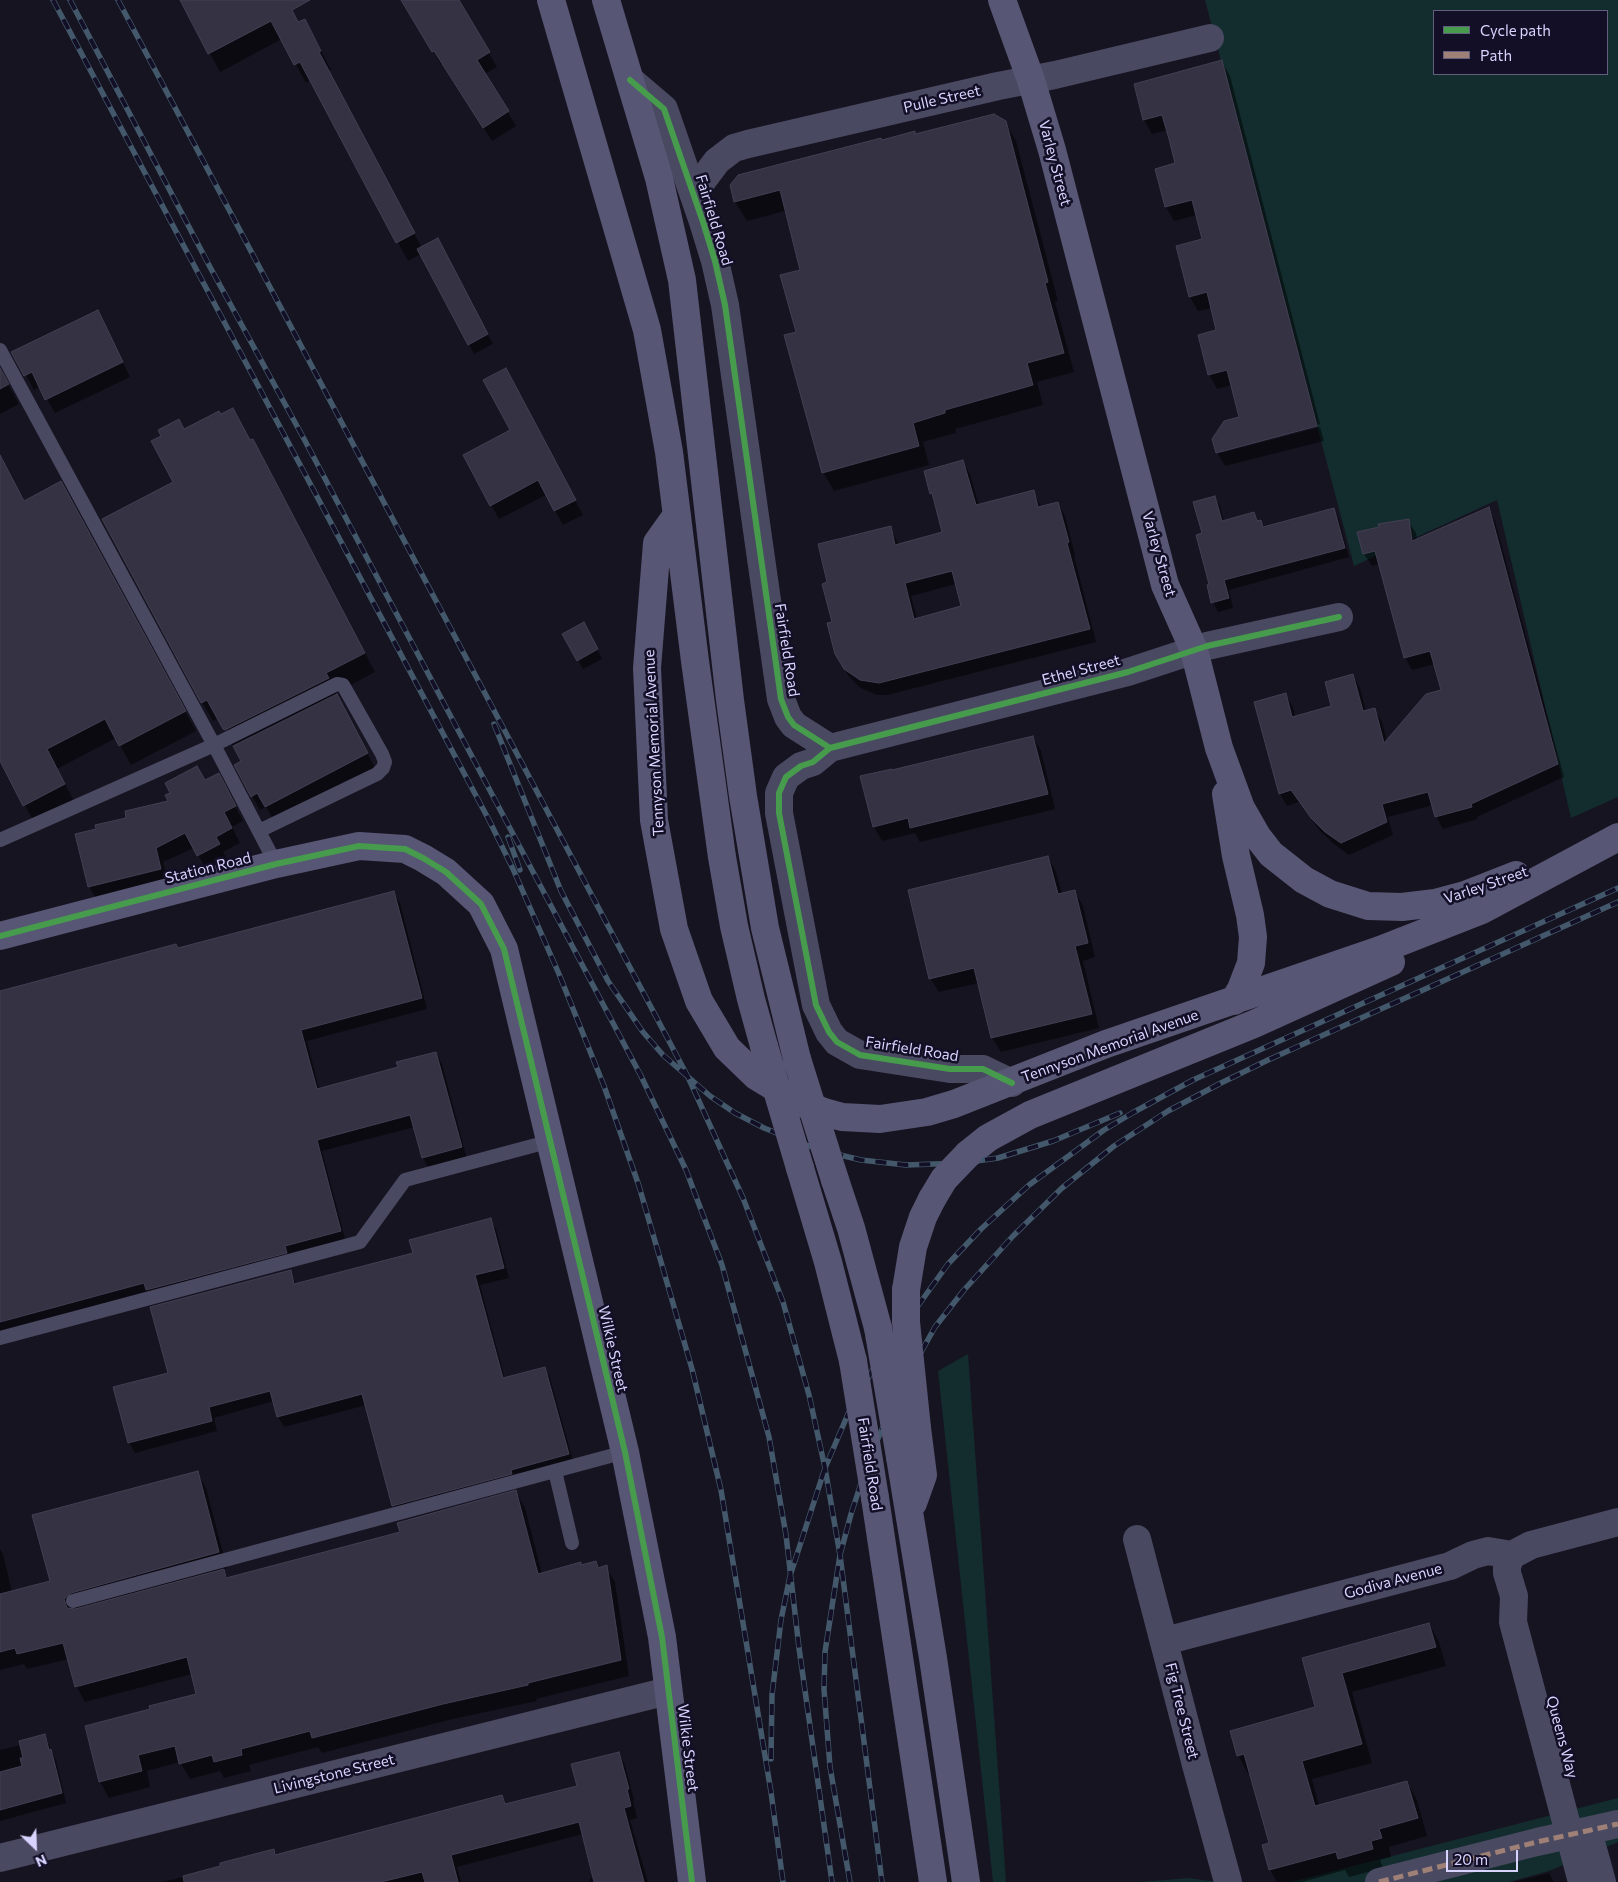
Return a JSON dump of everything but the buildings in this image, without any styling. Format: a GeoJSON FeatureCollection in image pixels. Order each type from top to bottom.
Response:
{"type":"FeatureCollection","features":[{"type":"Feature","properties":{"kind":"main road","name":"Fairfield Road"},"geometry":{"type":"LineString","coordinates":[[551,0],[647,330],[668,443],[710,780],[734,926],[764,1046],[828,1262],[853,1361],[876,1498],[933,1882]]}},
{"type":"Feature","properties":{"kind":"main road","name":"Fairfield Road"},"geometry":{"type":"LineString","coordinates":[[606,0],[659,178],[682,280],[730,700],[743,796],[765,928],[797,1059],[851,1228],[878,1328],[890,1388],[910,1512],[966,1882]]}},
{"type":"Feature","properties":{"kind":"main road","name":"Varley Street"},"geometry":{"type":"LineString","coordinates":[[1002,0],[1031,80],[1062,188],[1165,585],[1194,650],[1219,748],[1241,808],[1257,836],[1272,854],[1304,880],[1330,894],[1368,906],[1402,907],[1436,903],[1465,895],[1618,836]]}},
{"type":"Feature","properties":{"kind":"main road","name":"Tennyson Memorial Avenue"},"geometry":{"type":"LineString","coordinates":[[677,515],[657,543],[647,668],[654,820],[674,929],[699,1001],[727,1048],[756,1076],[799,1102],[842,1117],[880,1119],[919,1114],[954,1104],[1012,1083],[1106,1044],[1380,950],[1482,910],[1618,836]]}},
{"type":"Feature","properties":{"kind":"main road"},"geometry":{"type":"LineString","coordinates":[[1219,748],[1236,856],[1250,915],[1253,937],[1251,963],[1234,1001]]}},
{"type":"Feature","properties":{"kind":"main road","name":"Station Road"},"geometry":{"type":"LineString","coordinates":[[0,936],[276,864],[359,846],[404,849],[423,858]]}},
{"type":"Feature","properties":{"kind":"main road","name":"Wilkie Street"},"geometry":{"type":"LineString","coordinates":[[423,858],[446,872],[481,904],[504,949],[625,1452],[662,1637],[692,1882]]}},
{"type":"Feature","properties":{"kind":"main road"},"geometry":{"type":"LineString","coordinates":[[910,1512],[923,1475],[906,1322],[906,1290],[913,1247],[923,1217],[944,1179],[968,1154],[988,1138],[1030,1116],[1254,1024],[1380,968],[1482,910]]}},
{"type":"Feature","properties":{"kind":"street","name":"Pulle Street"},"geometry":{"type":"LineString","coordinates":[[693,193],[717,161],[734,148],[1210,38]]}},
{"type":"Feature","properties":{"kind":"street","name":"Fairfield Road"},"geometry":{"type":"LineString","coordinates":[[630,80],[664,109],[715,261],[725,306],[781,699],[788,717],[794,725],[830,748],[813,762],[801,766],[786,777],[779,792],[778,802],[816,1005],[829,1032],[837,1042],[860,1055],[950,1069],[983,1069],[1012,1083]]}},
{"type":"Feature","properties":{"kind":"street","name":"Ethel Street"},"geometry":{"type":"LineString","coordinates":[[830,748],[1128,672],[1194,650],[1339,617]]}},
{"type":"Feature","properties":{"kind":"street"},"geometry":{"type":"LineString","coordinates":[[1512,1555],[1531,1545],[1618,1522]]}},
{"type":"Feature","properties":{"kind":"street","name":"Fig Tree Street"},"geometry":{"type":"LineString","coordinates":[[1137,1539],[1228,1882]]}},
{"type":"Feature","properties":{"kind":"street","name":"Godiva Avenue"},"geometry":{"type":"LineString","coordinates":[[1165,1642],[1450,1566],[1488,1551],[1512,1555]]}},
{"type":"Feature","properties":{"kind":"street","name":"Queens Way"},"geometry":{"type":"LineString","coordinates":[[1512,1555],[1507,1566],[1507,1572],[1514,1596],[1528,1617],[1579,1833],[1582,1882]]}},
{"type":"Feature","properties":{"kind":"street","name":"Livingstone Street"},"geometry":{"type":"LineString","coordinates":[[0,1858],[668,1690]]}},
{"type":"Feature","properties":{"kind":"street"},"geometry":{"type":"LineString","coordinates":[[1379,1882],[1618,1824]]}},
{"type":"Feature","properties":{"kind":"street","name":"Queens Way"},"geometry":{"type":"LineString","coordinates":[[1579,1833],[1602,1882]]}},
{"type":"Feature","properties":{"kind":"lane"},"geometry":{"type":"LineString","coordinates":[[0,350],[214,745],[276,864]]}},
{"type":"Feature","properties":{"kind":"lane"},"geometry":{"type":"LineString","coordinates":[[0,840],[214,745],[337,684],[343,685],[382,754],[385,762],[384,768],[377,774],[259,831]]}},
{"type":"Feature","properties":{"kind":"lane"},"geometry":{"type":"LineString","coordinates":[[0,1338],[360,1242],[405,1180],[551,1141]]}},
{"type":"Feature","properties":{"kind":"lane"},"geometry":{"type":"LineString","coordinates":[[73,1601],[625,1452]]}},
{"type":"Feature","properties":{"kind":"lane"},"geometry":{"type":"LineString","coordinates":[[555,1471],[572,1543]]}},
{"type":"Feature","properties":{"kind":"green space"},"geometry":{"type":"Polygon","coordinates":[[[1205,0],[1618,0],[1618,797],[1571,818],[1497,500],[1354,566],[1205,0]]]}},
{"type":"Feature","properties":{"kind":"green space"},"geometry":{"type":"Polygon","coordinates":[[[968,1354],[1006,1882],[993,1882],[938,1371],[968,1354]]]}},
{"type":"Feature","properties":{"kind":"green space"},"geometry":{"type":"Polygon","coordinates":[[[1618,1798],[1618,1842],[1549,1871],[1509,1882],[1291,1882],[1618,1798]]]}},
{"type":"Feature","properties":{"kind":"green space"},"geometry":{"type":"Polygon","coordinates":[[[1188,1878],[1219,1882],[1140,1882],[1188,1878]]]}},
{"type":"Feature","properties":{"kind":"railway"},"geometry":{"type":"LineString","coordinates":[[53,0],[490,822],[513,869],[559,974],[604,1086],[639,1186],[692,1369],[721,1490],[771,1792],[783,1882]]}},
{"type":"Feature","properties":{"kind":"railway"},"geometry":{"type":"LineString","coordinates":[[70,0],[641,1076],[686,1170],[722,1265],[769,1437],[786,1535],[799,1648],[832,1882]]}},
{"type":"Feature","properties":{"kind":"railway"},"geometry":{"type":"LineString","coordinates":[[118,0],[688,1077],[743,1198],[783,1302],[809,1395],[825,1468],[840,1555],[882,1882]]}},
{"type":"Feature","properties":{"kind":"railway"},"geometry":{"type":"LineString","coordinates":[[494,724],[561,891],[608,981],[643,1032],[663,1055],[710,1096],[735,1113],[764,1128],[819,1150],[861,1160],[906,1165],[962,1163],[998,1158],[1053,1141],[1120,1113]]}},
{"type":"Feature","properties":{"kind":"railway"},"geometry":{"type":"LineString","coordinates":[[508,837],[520,870]]}},
{"type":"Feature","properties":{"kind":"railway"},"geometry":{"type":"LineString","coordinates":[[771,1759],[772,1695],[781,1620],[790,1576],[825,1468],[848,1414],[876,1364],[948,1264],[981,1229],[1029,1185],[1104,1130],[1193,1080],[1618,888]]}},
{"type":"Feature","properties":{"kind":"railway"},"geometry":{"type":"LineString","coordinates":[[850,1882],[830,1767],[824,1689],[825,1652],[840,1555],[870,1456],[900,1390],[935,1327],[964,1290],[1013,1236],[1062,1188],[1114,1146],[1168,1111],[1268,1060],[1618,902]]}},
{"type":"Feature","properties":{"kind":"marked path"},"geometry":{"type":"LineString","coordinates":[[1379,1882],[1537,1842],[1618,1824]]}},
{"type":"Feature","properties":{"kind":"cycle path"},"geometry":{"type":"LineString","coordinates":[[630,80],[664,109],[715,261],[725,305],[781,699],[788,717],[794,725],[830,748]]}},
{"type":"Feature","properties":{"kind":"cycle path"},"geometry":{"type":"LineString","coordinates":[[1012,1083],[983,1069],[950,1069],[860,1055],[837,1042],[829,1032],[816,1005],[779,813],[779,793],[786,777],[801,766],[813,762],[830,748],[1128,672],[1207,646],[1339,617]]}},
{"type":"Feature","properties":{"kind":"cycle path"},"geometry":{"type":"LineString","coordinates":[[0,936],[276,864],[359,846],[405,849],[446,872],[481,904],[504,949],[625,1452],[662,1637],[692,1882]]}}]}
